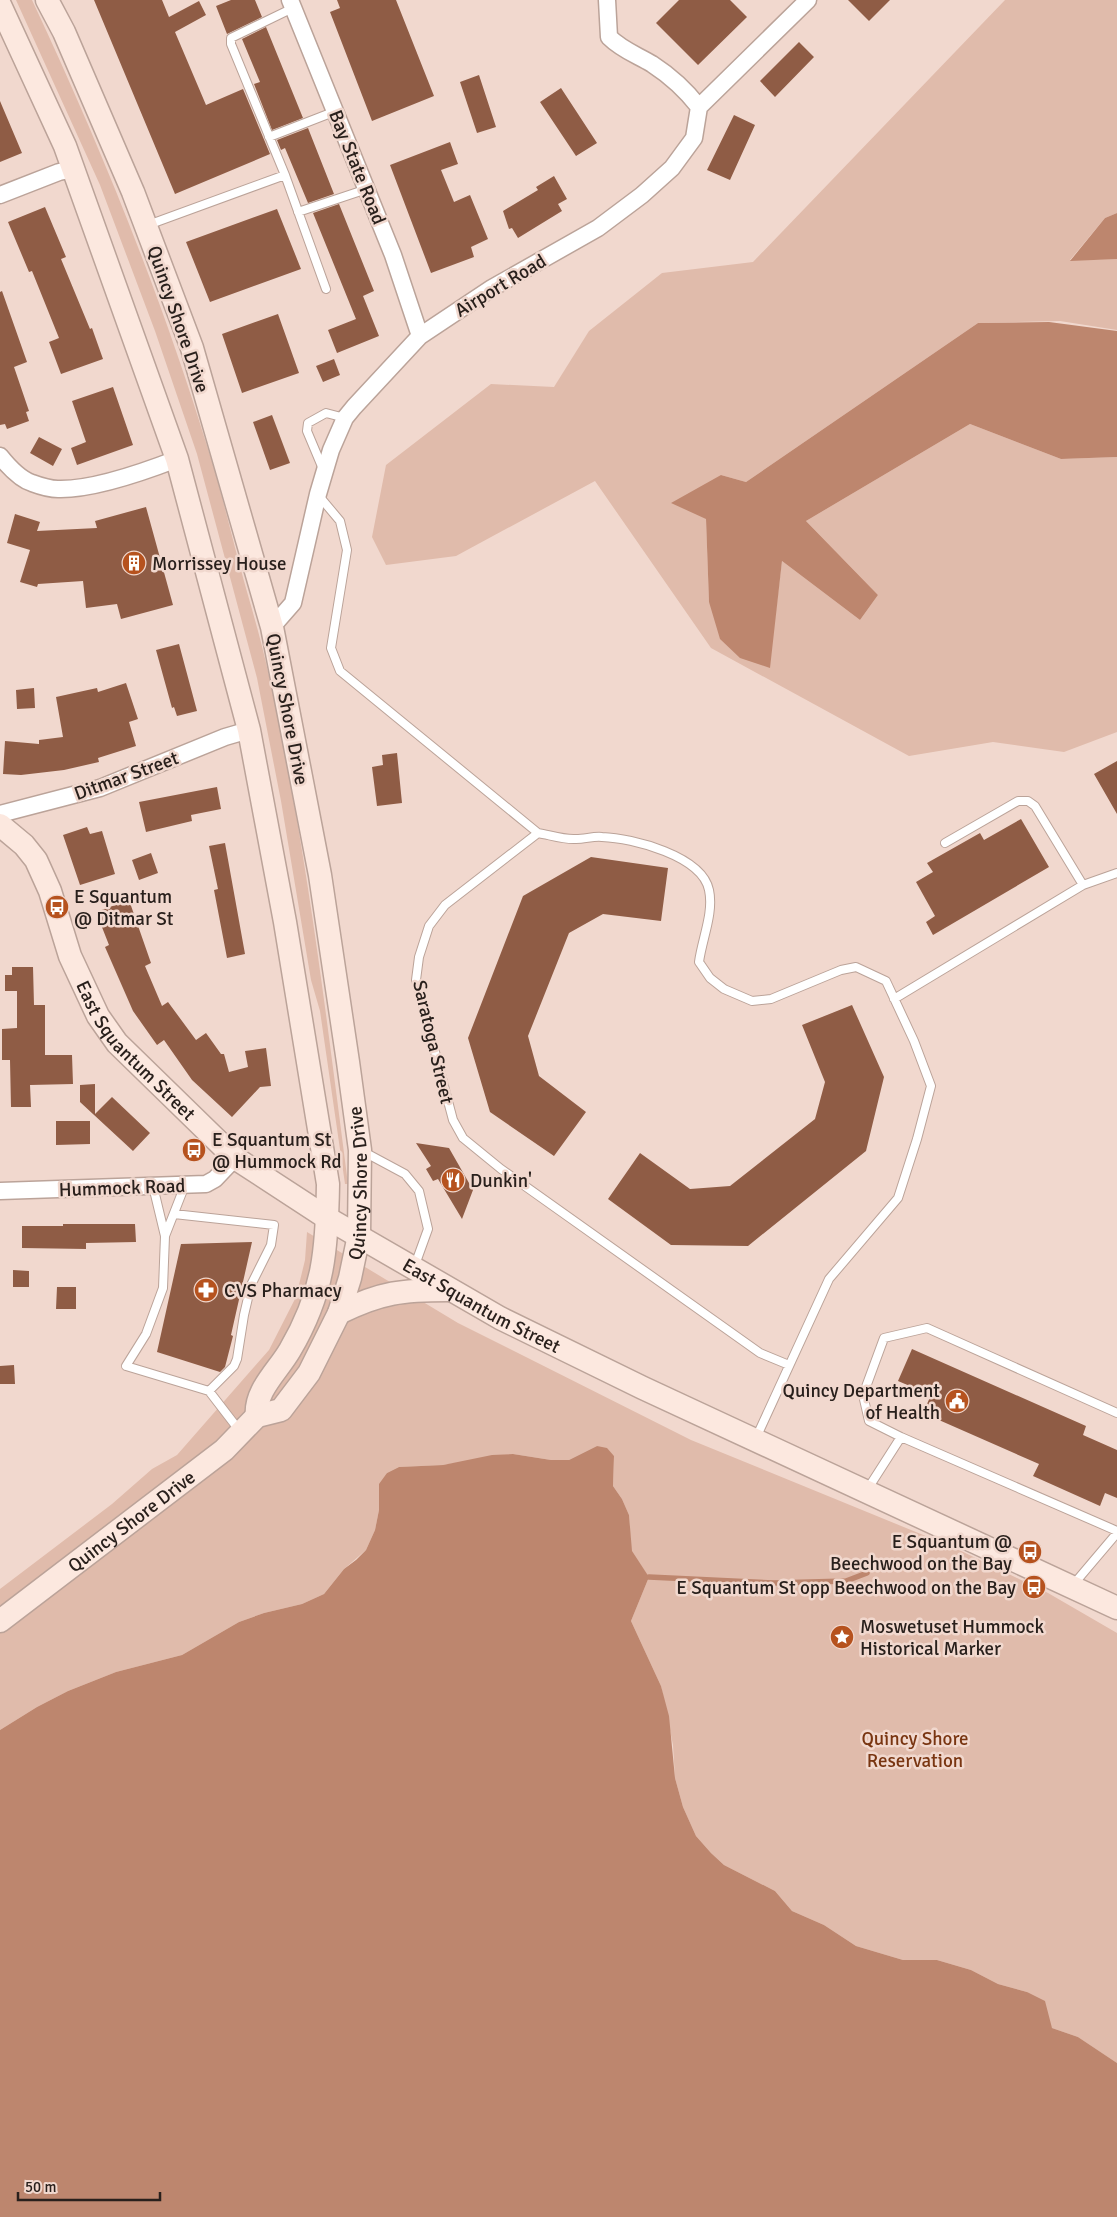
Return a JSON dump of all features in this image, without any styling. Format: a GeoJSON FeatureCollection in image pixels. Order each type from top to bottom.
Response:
{"type":"FeatureCollection","features":[{"type":"Feature","properties":{"kind":"main road","name":"Quincy Shore Drive"},"geometry":{"type":"LineString","coordinates":[[0,1621],[216,1456],[257,1416],[281,1410],[313,1366],[339,1313],[350,1278],[359,1235],[360,1150],[320,875],[272,627],[192,348],[146,226],[64,32],[48,0]]}},
{"type":"Feature","properties":{"kind":"main road","name":"Quincy Shore Drive"},"geometry":{"type":"LineString","coordinates":[[0,4],[11,36],[65,146],[74,169],[177,459],[249,730],[285,922],[328,1184],[327,1218],[324,1260],[316,1294],[299,1335],[283,1364],[259,1396],[256,1406],[257,1416]]}},
{"type":"Feature","properties":{"kind":"main road","name":"East Squantum Street"},"geometry":{"type":"LineString","coordinates":[[0,825],[24,845],[36,860],[50,891],[74,965],[103,1023],[123,1049],[234,1158],[327,1218],[508,1322],[1117,1608]]}},
{"type":"Feature","properties":{"kind":"main road"},"geometry":{"type":"LineString","coordinates":[[339,1313],[366,1299],[383,1294],[416,1290],[451,1290]]}},
{"type":"Feature","properties":{"kind":"street"},"geometry":{"type":"LineString","coordinates":[[607,0],[609,37],[619,47],[651,63],[682,86],[699,107],[808,0]]}},
{"type":"Feature","properties":{"kind":"street","name":"Bay State Road"},"geometry":{"type":"LineString","coordinates":[[291,4],[336,110],[393,255],[420,336]]}},
{"type":"Feature","properties":{"kind":"street","name":"Airport Road"},"geometry":{"type":"LineString","coordinates":[[272,627],[293,603],[324,472],[345,418],[385,372],[420,336],[492,288],[598,228],[642,195],[672,168],[694,138],[699,107]]}},
{"type":"Feature","properties":{"kind":"street"},"geometry":{"type":"LineString","coordinates":[[0,195],[59,172],[74,169]]}},
{"type":"Feature","properties":{"kind":"street"},"geometry":{"type":"LineString","coordinates":[[0,456],[7,465],[30,483],[58,489],[97,484],[148,470],[177,459]]}},
{"type":"Feature","properties":{"kind":"street","name":"Ditmar Street"},"geometry":{"type":"LineString","coordinates":[[0,814],[100,788],[225,736],[249,730]]}},
{"type":"Feature","properties":{"kind":"street","name":"Hummock Road"},"geometry":{"type":"LineString","coordinates":[[0,1191],[206,1184],[216,1179],[234,1158]]}},
{"type":"Feature","properties":{"kind":"lane"},"geometry":{"type":"LineString","coordinates":[[291,4],[231,38],[230,44],[285,175],[326,289]]}},
{"type":"Feature","properties":{"kind":"lane"},"geometry":{"type":"LineString","coordinates":[[269,137],[336,110]]}},
{"type":"Feature","properties":{"kind":"lane"},"geometry":{"type":"LineString","coordinates":[[146,226],[285,175]]}},
{"type":"Feature","properties":{"kind":"lane"},"geometry":{"type":"LineString","coordinates":[[298,212],[367,189]]}},
{"type":"Feature","properties":{"kind":"lane"},"geometry":{"type":"LineString","coordinates":[[324,472],[307,431],[308,423],[326,413],[345,418]]}},
{"type":"Feature","properties":{"kind":"lane"},"geometry":{"type":"LineString","coordinates":[[318,494],[340,521],[347,550],[331,648],[340,671],[538,833],[574,840],[602,836],[636,842],[679,858],[700,872],[709,890],[709,915],[699,962],[710,978],[724,989],[752,1001],[771,999],[841,970],[856,967],[886,981],[914,1041],[931,1086],[917,1139],[898,1198],[829,1279],[756,1440]]}},
{"type":"Feature","properties":{"kind":"lane"},"geometry":{"type":"LineString","coordinates":[[945,843],[1018,801],[1028,802],[1035,806],[1083,885]]}},
{"type":"Feature","properties":{"kind":"lane","name":"Saratoga Street"},"geometry":{"type":"LineString","coordinates":[[538,833],[445,905],[429,926],[419,957],[416,980],[453,1120],[463,1138],[501,1169],[760,1353],[789,1365]]}},
{"type":"Feature","properties":{"kind":"lane"},"geometry":{"type":"LineString","coordinates":[[894,999],[1083,885],[1117,873]]}},
{"type":"Feature","properties":{"kind":"lane"},"geometry":{"type":"LineString","coordinates":[[360,1150],[405,1174],[419,1191],[428,1229],[413,1269]]}},
{"type":"Feature","properties":{"kind":"lane"},"geometry":{"type":"LineString","coordinates":[[152,1186],[165,1236],[163,1288],[146,1334],[126,1366],[209,1391],[241,1433]]}},
{"type":"Feature","properties":{"kind":"lane"},"geometry":{"type":"LineString","coordinates":[[165,1236],[184,1186]]}},
{"type":"Feature","properties":{"kind":"lane"},"geometry":{"type":"LineString","coordinates":[[174,1214],[274,1225],[271,1246],[251,1285],[237,1359],[234,1366],[209,1391]]}},
{"type":"Feature","properties":{"kind":"lane"},"geometry":{"type":"LineString","coordinates":[[1071,1587],[1117,1532],[901,1437],[869,1421],[862,1395],[884,1338],[928,1328],[1117,1413]]}},
{"type":"Feature","properties":{"kind":"lane"},"geometry":{"type":"LineString","coordinates":[[866,1491],[901,1437]]}},
{"type":"Feature","properties":{"kind":"green space"},"geometry":{"type":"Polygon","coordinates":[[[16,0],[32,0],[82,110],[150,277],[190,391],[216,477],[269,676],[294,802],[314,929],[348,1184],[345,1184],[320,1011],[311,980],[281,801],[257,678],[197,454],[155,331],[100,185],[16,0]]]}},
{"type":"Feature","properties":{"kind":"green space"},"geometry":{"type":"Polygon","coordinates":[[[1005,0],[1117,0],[1117,213],[1105,218],[1070,260],[1117,259],[1117,330],[1060,321],[978,323],[746,482],[721,475],[706,519],[709,602],[769,667],[782,561],[860,620],[878,595],[806,521],[970,424],[1061,459],[1117,457],[1117,732],[1064,752],[993,742],[909,756],[711,648],[595,481],[456,556],[386,565],[372,537],[386,465],[491,384],[554,387],[589,331],[662,273],[753,262],[1005,0]]]}},
{"type":"Feature","properties":{"kind":"green space","name":"Quincy Shore Reservation"},"geometry":{"type":"Polygon","coordinates":[[[307,1232],[458,1323],[691,1440],[955,1548],[1048,1593],[1117,1633],[1117,2063],[1078,2037],[1052,2028],[1027,1992],[998,1984],[971,1970],[937,1960],[903,1960],[856,1946],[824,1925],[792,1911],[775,1891],[724,1865],[696,1836],[683,1807],[675,1778],[673,1745],[661,1686],[631,1621],[649,1577],[631,1551],[629,1515],[622,1499],[613,1486],[614,1456],[597,1446],[569,1460],[551,1460],[513,1454],[443,1465],[399,1467],[387,1473],[379,1495],[379,1510],[375,1530],[366,1550],[344,1569],[324,1594],[302,1604],[264,1613],[239,1622],[182,1655],[116,1672],[68,1691],[37,1707],[0,1730],[0,1589],[112,1504],[152,1469],[177,1455],[269,1350],[296,1297],[305,1260],[307,1232]]]}},
{"type":"Feature","properties":{"kind":"shaded area"},"geometry":{"type":"Polygon","coordinates":[[[1117,213],[1117,259],[1070,261],[1105,218],[1117,213]]]}},
{"type":"Feature","properties":{"kind":"shaded area"},"geometry":{"type":"Polygon","coordinates":[[[1049,322],[1117,331],[1117,457],[1061,459],[970,424],[806,521],[878,595],[860,620],[782,561],[770,668],[740,658],[720,639],[709,602],[706,519],[671,503],[721,475],[746,482],[978,323],[1049,322]]]}},
{"type":"Feature","properties":{"kind":"shaded area"},"geometry":{"type":"Polygon","coordinates":[[[597,1446],[607,1448],[614,1456],[613,1486],[622,1499],[629,1515],[632,1551],[649,1577],[631,1621],[661,1686],[669,1716],[675,1778],[683,1807],[696,1836],[724,1865],[775,1891],[792,1911],[824,1925],[856,1946],[903,1960],[937,1960],[971,1970],[998,1984],[1027,1992],[1045,2001],[1052,2028],[1078,2037],[1117,2063],[1117,2217],[0,2217],[0,1730],[37,1707],[68,1691],[116,1672],[182,1655],[239,1622],[264,1613],[302,1604],[324,1594],[344,1569],[366,1550],[375,1530],[379,1510],[379,1484],[387,1473],[399,1467],[443,1465],[492,1455],[513,1454],[551,1460],[569,1460],[597,1446]]]}},
{"type":"Feature","properties":{"kind":"building"},"geometry":{"type":"Polygon","coordinates":[[[94,0],[162,0],[169,17],[199,1],[206,15],[175,32],[206,105],[243,89],[270,154],[175,194],[94,0]]]}},
{"type":"Feature","properties":{"kind":"building"},"geometry":{"type":"Polygon","coordinates":[[[231,0],[255,0],[262,17],[227,34],[216,6],[231,0]]]}},
{"type":"Feature","properties":{"kind":"building"},"geometry":{"type":"Polygon","coordinates":[[[337,0],[396,0],[434,96],[372,121],[330,12],[340,8],[337,0]]]}},
{"type":"Feature","properties":{"kind":"building"},"geometry":{"type":"Polygon","coordinates":[[[679,0],[730,0],[747,17],[698,65],[656,23],[679,0]]]}},
{"type":"Feature","properties":{"kind":"building"},"geometry":{"type":"Polygon","coordinates":[[[848,0],[890,0],[869,21],[848,0]]]}},
{"type":"Feature","properties":{"kind":"building"},"geometry":{"type":"Polygon","coordinates":[[[266,27],[303,118],[272,130],[254,84],[260,82],[242,39],[266,27]]]}},
{"type":"Feature","properties":{"kind":"building"},"geometry":{"type":"Polygon","coordinates":[[[799,42],[814,57],[775,97],[760,81],[799,42]]]}},
{"type":"Feature","properties":{"kind":"building"},"geometry":{"type":"Polygon","coordinates":[[[479,75],[496,127],[477,133],[460,82],[479,75]]]}},
{"type":"Feature","properties":{"kind":"building"},"geometry":{"type":"Polygon","coordinates":[[[561,88],[597,143],[576,156],[540,102],[561,88]]]}},
{"type":"Feature","properties":{"kind":"building"},"geometry":{"type":"Polygon","coordinates":[[[0,101],[22,153],[0,162],[0,101]]]}},
{"type":"Feature","properties":{"kind":"building"},"geometry":{"type":"Polygon","coordinates":[[[734,115],[755,125],[730,180],[707,170],[734,115]]]}},
{"type":"Feature","properties":{"kind":"building"},"geometry":{"type":"Polygon","coordinates":[[[308,128],[334,194],[308,203],[285,148],[281,150],[277,140],[308,128]]]}},
{"type":"Feature","properties":{"kind":"building"},"geometry":{"type":"Polygon","coordinates":[[[450,142],[458,164],[441,170],[454,202],[470,195],[488,239],[471,247],[474,257],[431,273],[390,165],[450,142]]]}},
{"type":"Feature","properties":{"kind":"building"},"geometry":{"type":"Polygon","coordinates":[[[554,176],[567,199],[558,204],[562,211],[518,238],[512,228],[509,229],[503,211],[538,190],[536,187],[554,176]]]}},
{"type":"Feature","properties":{"kind":"building"},"geometry":{"type":"Polygon","coordinates":[[[339,204],[374,291],[363,296],[379,336],[337,353],[328,330],[356,319],[313,213],[339,204]]]}},
{"type":"Feature","properties":{"kind":"building"},"geometry":{"type":"Polygon","coordinates":[[[45,207],[66,257],[61,259],[90,329],[92,328],[103,359],[61,374],[49,342],[59,338],[32,271],[29,272],[8,222],[45,207]]]}},
{"type":"Feature","properties":{"kind":"building"},"geometry":{"type":"Polygon","coordinates":[[[277,209],[301,269],[210,302],[186,242],[277,209]]]}},
{"type":"Feature","properties":{"kind":"building"},"geometry":{"type":"Polygon","coordinates":[[[2,291],[27,362],[14,367],[29,411],[26,412],[29,421],[7,429],[5,424],[0,425],[0,292],[2,291]]]}},
{"type":"Feature","properties":{"kind":"building"},"geometry":{"type":"Polygon","coordinates":[[[278,314],[299,373],[242,393],[222,334],[278,314]]]}},
{"type":"Feature","properties":{"kind":"building"},"geometry":{"type":"Polygon","coordinates":[[[334,359],[340,375],[323,382],[316,366],[334,359]]]}},
{"type":"Feature","properties":{"kind":"building"},"geometry":{"type":"Polygon","coordinates":[[[113,387],[133,445],[77,465],[71,448],[86,442],[72,401],[113,387]]]}},
{"type":"Feature","properties":{"kind":"building"},"geometry":{"type":"Polygon","coordinates":[[[272,415],[290,463],[270,470],[253,422],[272,415]]]}},
{"type":"Feature","properties":{"kind":"building"},"geometry":{"type":"Polygon","coordinates":[[[39,437],[62,449],[53,466],[30,453],[39,437]]]}},
{"type":"Feature","properties":{"kind":"building"},"geometry":{"type":"Polygon","coordinates":[[[146,507],[173,605],[121,619],[117,604],[86,608],[83,581],[38,584],[37,587],[20,582],[30,550],[7,543],[15,514],[40,522],[37,531],[97,528],[95,521],[146,507]]]}},
{"type":"Feature","properties":{"kind":"building"},"geometry":{"type":"Polygon","coordinates":[[[179,644],[197,711],[177,716],[174,707],[172,708],[156,650],[179,644]]]}},
{"type":"Feature","properties":{"kind":"building"},"geometry":{"type":"Polygon","coordinates":[[[126,683],[138,719],[129,722],[136,746],[98,758],[99,762],[64,770],[21,775],[3,774],[5,741],[39,744],[39,740],[63,737],[56,697],[97,688],[98,692],[126,683]]]}},
{"type":"Feature","properties":{"kind":"building"},"geometry":{"type":"Polygon","coordinates":[[[34,688],[35,708],[17,709],[16,690],[34,688]]]}},
{"type":"Feature","properties":{"kind":"building"},"geometry":{"type":"Polygon","coordinates":[[[397,753],[402,803],[377,806],[372,767],[383,765],[382,755],[397,753]]]}},
{"type":"Feature","properties":{"kind":"building"},"geometry":{"type":"Polygon","coordinates":[[[1117,761],[1117,814],[1094,774],[1117,761]]]}},
{"type":"Feature","properties":{"kind":"building"},"geometry":{"type":"Polygon","coordinates":[[[217,787],[221,809],[191,815],[192,821],[146,832],[139,802],[217,787]]]}},
{"type":"Feature","properties":{"kind":"building"},"geometry":{"type":"Polygon","coordinates":[[[1021,819],[1049,867],[933,935],[926,922],[935,916],[916,882],[933,872],[927,863],[980,833],[984,840],[1021,819]]]}},
{"type":"Feature","properties":{"kind":"building"},"geometry":{"type":"Polygon","coordinates":[[[87,827],[90,834],[102,831],[115,874],[80,885],[63,835],[87,827]]]}},
{"type":"Feature","properties":{"kind":"building"},"geometry":{"type":"Polygon","coordinates":[[[225,843],[245,954],[227,958],[214,890],[218,889],[209,846],[225,843]]]}},
{"type":"Feature","properties":{"kind":"building"},"geometry":{"type":"Polygon","coordinates":[[[151,853],[158,873],[139,880],[132,860],[151,853]]]}},
{"type":"Feature","properties":{"kind":"building"},"geometry":{"type":"Polygon","coordinates":[[[591,857],[668,868],[661,921],[603,914],[569,933],[528,1036],[539,1076],[586,1112],[554,1156],[490,1112],[468,1038],[523,896],[591,857]]]}},
{"type":"Feature","properties":{"kind":"building"},"geometry":{"type":"Polygon","coordinates":[[[129,900],[151,963],[145,966],[162,1006],[168,1002],[196,1040],[206,1033],[221,1054],[224,1054],[229,1072],[248,1067],[245,1051],[266,1048],[271,1086],[260,1087],[232,1117],[192,1080],[164,1040],[157,1045],[133,1011],[105,947],[109,945],[96,912],[129,900]]]}},
{"type":"Feature","properties":{"kind":"building"},"geometry":{"type":"Polygon","coordinates":[[[12,967],[33,967],[34,1005],[45,1005],[45,1055],[72,1055],[73,1084],[30,1085],[31,1107],[11,1107],[10,1060],[2,1060],[2,1029],[17,1028],[17,991],[5,991],[5,975],[12,975],[12,967]]]}},
{"type":"Feature","properties":{"kind":"building"},"geometry":{"type":"Polygon","coordinates":[[[852,1005],[884,1077],[866,1151],[748,1246],[671,1245],[608,1199],[640,1153],[690,1189],[730,1186],[815,1119],[825,1082],[802,1025],[852,1005]]]}},
{"type":"Feature","properties":{"kind":"building"},"geometry":{"type":"Polygon","coordinates":[[[95,1084],[95,1114],[112,1097],[150,1133],[133,1151],[80,1102],[80,1085],[95,1084]]]}},
{"type":"Feature","properties":{"kind":"building"},"geometry":{"type":"Polygon","coordinates":[[[56,1121],[90,1121],[90,1144],[56,1145],[56,1121]]]}},
{"type":"Feature","properties":{"kind":"building","name":"Dunkin'"},"geometry":{"type":"Polygon","coordinates":[[[416,1143],[449,1148],[473,1190],[462,1219],[438,1179],[433,1181],[426,1169],[431,1166],[416,1143]]]}},
{"type":"Feature","properties":{"kind":"building"},"geometry":{"type":"Polygon","coordinates":[[[63,1224],[135,1224],[136,1242],[86,1243],[86,1249],[22,1248],[22,1226],[63,1226],[63,1224]]]}},
{"type":"Feature","properties":{"kind":"building","name":"CVS Pharmacy"},"geometry":{"type":"Polygon","coordinates":[[[252,1242],[225,1367],[220,1372],[157,1352],[181,1244],[252,1242]]]}},
{"type":"Feature","properties":{"kind":"building"},"geometry":{"type":"Polygon","coordinates":[[[13,1270],[29,1271],[29,1287],[13,1287],[13,1270]]]}},
{"type":"Feature","properties":{"kind":"building"},"geometry":{"type":"Polygon","coordinates":[[[57,1287],[76,1287],[76,1309],[56,1309],[57,1287]]]}},
{"type":"Feature","properties":{"kind":"building"},"geometry":{"type":"Polygon","coordinates":[[[912,1349],[1086,1426],[1083,1435],[1117,1450],[1117,1498],[1105,1493],[1100,1506],[1033,1476],[1039,1464],[923,1413],[931,1395],[898,1381],[912,1349]]]}},
{"type":"Feature","properties":{"kind":"building"},"geometry":{"type":"Polygon","coordinates":[[[14,1365],[15,1384],[0,1384],[0,1366],[14,1365]]]}},
{"type":"Feature","properties":{"kind":"waterway"},"geometry":{"type":"LineString","coordinates":[[649,1577],[774,1583],[846,1581],[867,1573]]}},
{"type":"Feature","properties":{"kind":"place","name":"Morrissey House"},"geometry":{"type":"Point","coordinates":[134,563]}},
{"type":"Feature","properties":{"kind":"place","name":"E Squantum @ Ditmar St"},"geometry":{"type":"Point","coordinates":[57,907]}},
{"type":"Feature","properties":{"kind":"place","name":"E Squantum St @ Hummock Rd"},"geometry":{"type":"Point","coordinates":[194,1150]}},
{"type":"Feature","properties":{"kind":"place","name":"Dunkin'"},"geometry":{"type":"Point","coordinates":[453,1180]}},
{"type":"Feature","properties":{"kind":"place","name":"CVS Pharmacy"},"geometry":{"type":"Point","coordinates":[206,1290]}},
{"type":"Feature","properties":{"kind":"place","name":"Quincy Department of Health"},"geometry":{"type":"Point","coordinates":[957,1401]}},
{"type":"Feature","properties":{"kind":"place","name":"E Squantum @ Beechwood on the Bay"},"geometry":{"type":"Point","coordinates":[1030,1552]}},
{"type":"Feature","properties":{"kind":"place","name":"E Squantum St opp Beechwood on the Bay"},"geometry":{"type":"Point","coordinates":[1034,1587]}},
{"type":"Feature","properties":{"kind":"place","name":"Moswetuset Hummock Historical Marker"},"geometry":{"type":"Point","coordinates":[842,1637]}}]}
